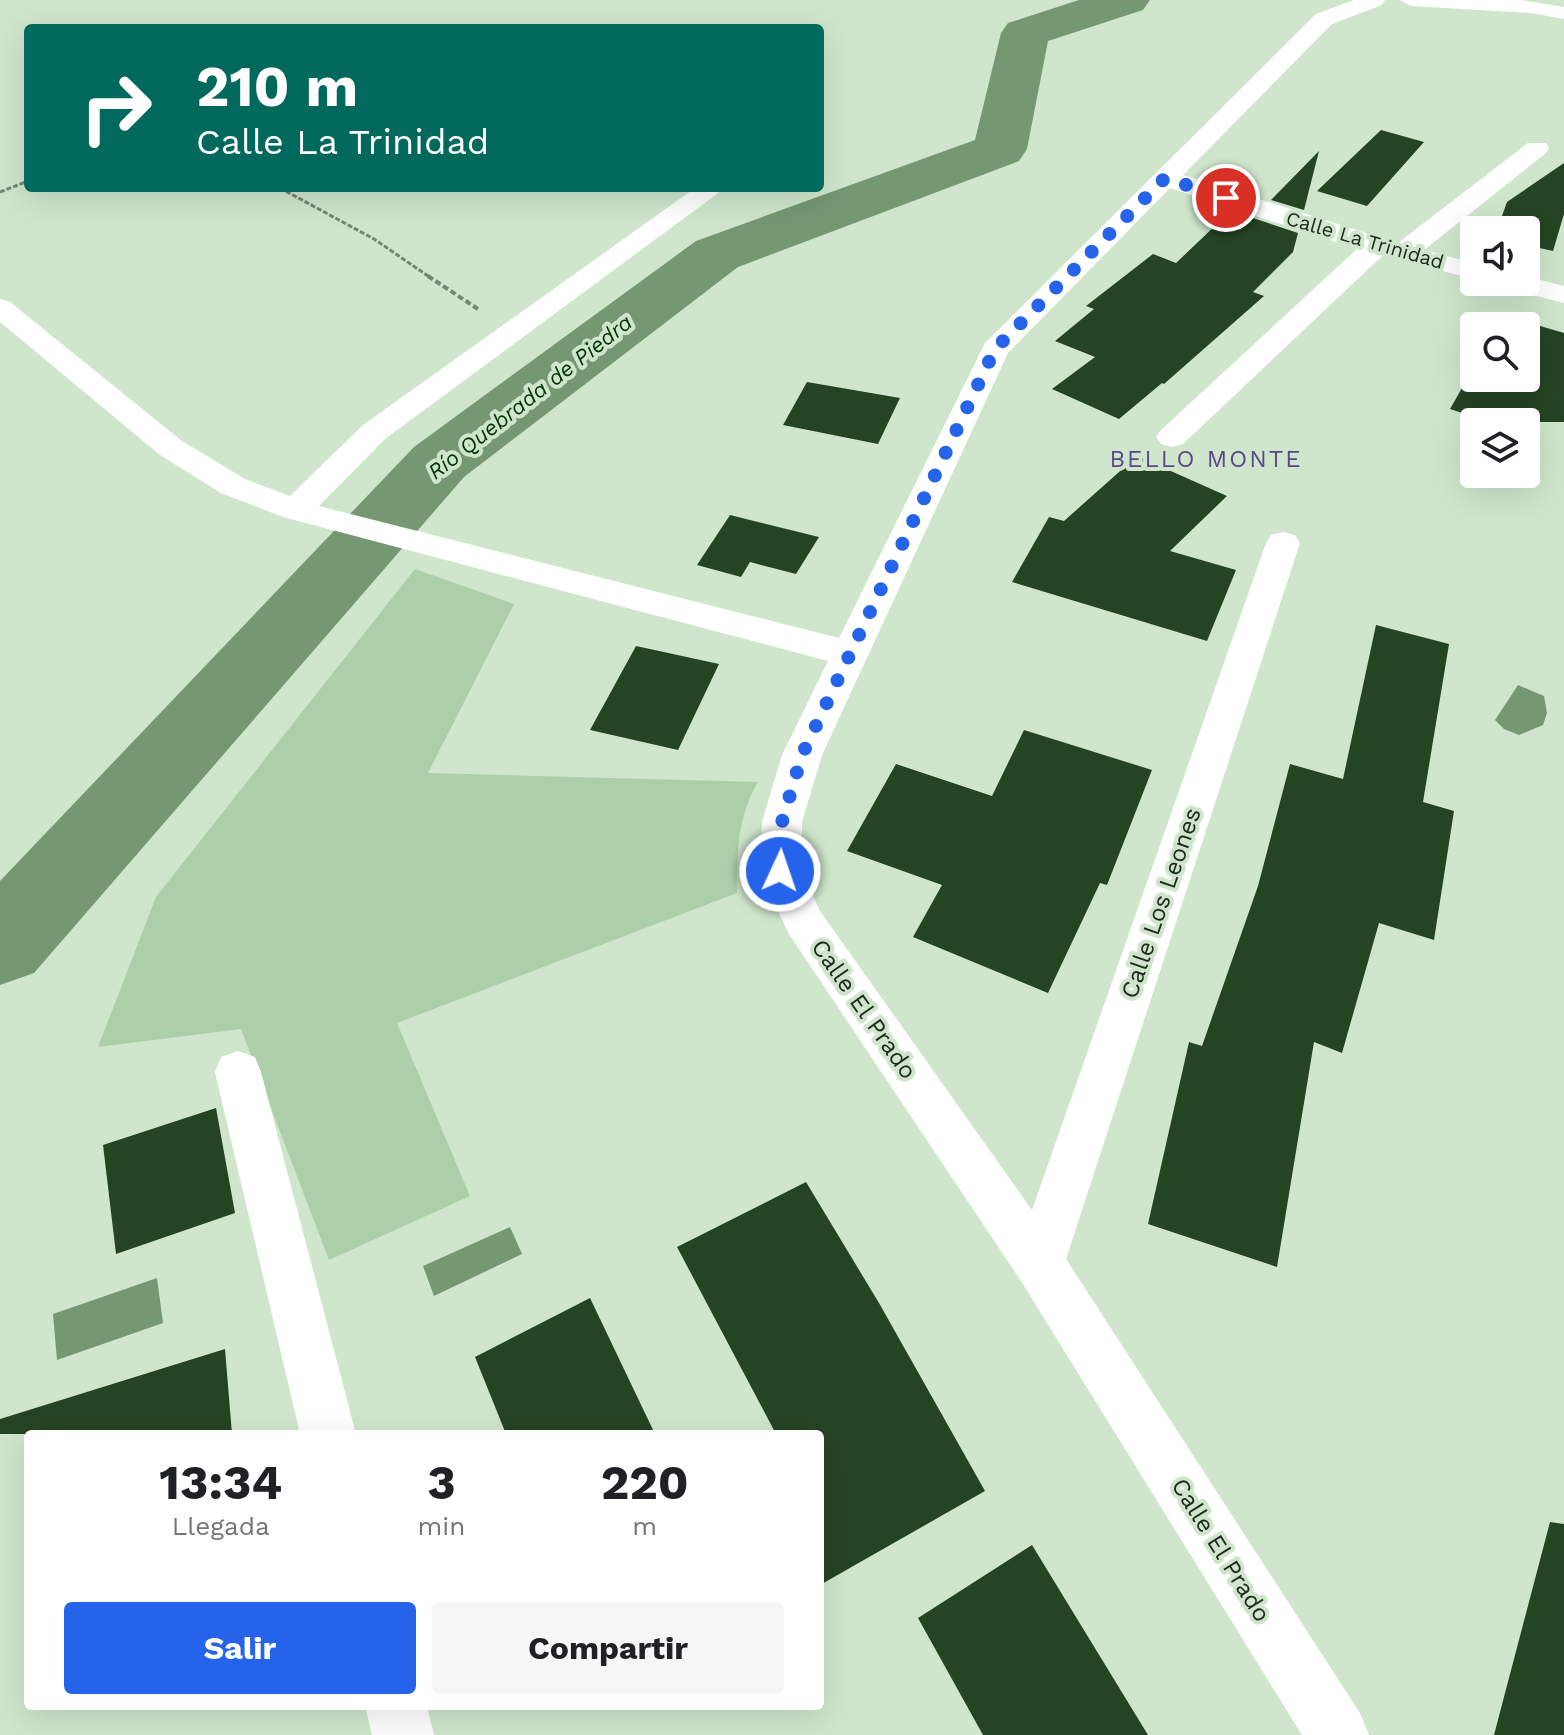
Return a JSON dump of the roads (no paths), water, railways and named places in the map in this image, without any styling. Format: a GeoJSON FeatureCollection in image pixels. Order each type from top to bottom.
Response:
{"type":"FeatureCollection","features":[{"type":"Feature","properties":{"kind":"street","name":"Calle El Prado"},"geometry":{"type":"LineString","coordinates":[[1321,1728],[1039,1263],[804,922],[780,871],[782,822],[802,755],[995,349],[1324,19],[1374,0]]}},
{"type":"Feature","properties":{"kind":"street"},"geometry":{"type":"LineString","coordinates":[[1411,0],[1531,7],[1564,13]]}},
{"type":"Feature","properties":{"kind":"street"},"geometry":{"type":"LineString","coordinates":[[1172,437],[1390,249],[1537,148]]}},
{"type":"Feature","properties":{"kind":"street","name":"Calle La Trinidad"},"geometry":{"type":"LineString","coordinates":[[1165,178],[1390,249],[1460,267]]}},
{"type":"Feature","properties":{"kind":"street"},"geometry":{"type":"LineString","coordinates":[[295,510],[374,432],[707,192]]}},
{"type":"Feature","properties":{"kind":"street"},"geometry":{"type":"LineString","coordinates":[[1540,289],[1564,295]]}},
{"type":"Feature","properties":{"kind":"street"},"geometry":{"type":"LineString","coordinates":[[0,308],[171,448],[233,486],[295,510],[852,654]]}},
{"type":"Feature","properties":{"kind":"street","name":"Calle Los Leones"},"geometry":{"type":"LineString","coordinates":[[1039,1263],[1283,543]]}},
{"type":"Feature","properties":{"kind":"street"},"geometry":{"type":"LineString","coordinates":[[238,1072],[327,1430]]}},
{"type":"Feature","properties":{"kind":"street"},"geometry":{"type":"LineString","coordinates":[[397,1710],[403,1735]]}},
{"type":"Feature","properties":{"kind":"waterway","name":"Río Quebrada de Piedra"},"geometry":{"type":"LineString","coordinates":[[0,945],[439,462],[717,254],[1000,149],[1025,33],[1127,0]]}},
{"type":"Feature","properties":{"kind":"district","name":"BELLO MONTE"},"geometry":{"type":"Point","coordinates":[1206,459]}}]}
